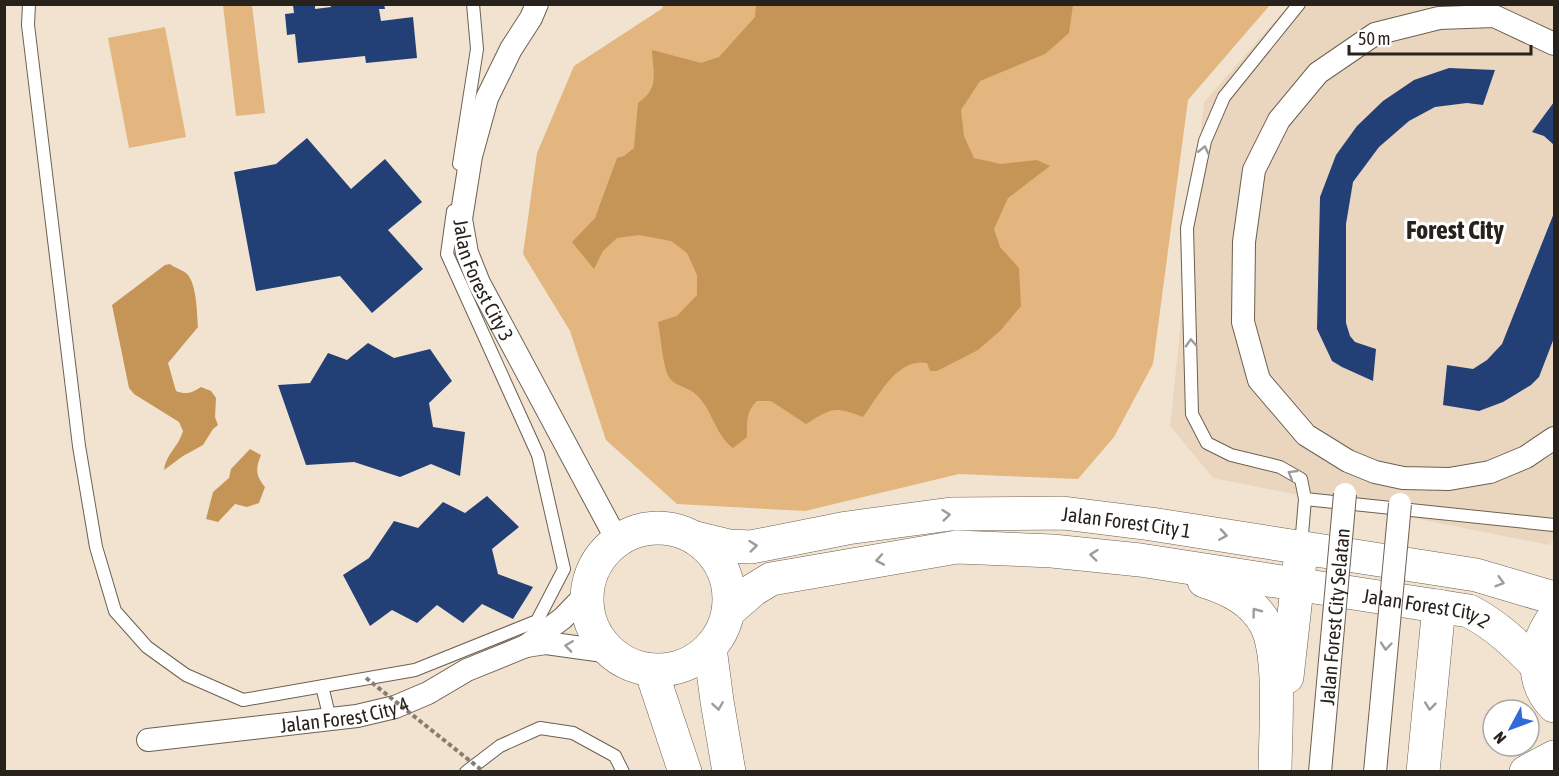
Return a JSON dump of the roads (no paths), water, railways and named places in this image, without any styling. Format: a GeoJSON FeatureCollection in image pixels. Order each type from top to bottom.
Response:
{"type":"FeatureCollection","features":[{"type":"Feature","properties":{"kind":"street","name":"Jalan Forest City 3"},"geometry":{"type":"LineString","coordinates":[[537,4],[531,18],[511,49],[487,98],[471,156],[461,219],[467,253],[479,283],[617,540]]}},
{"type":"Feature","properties":{"kind":"street"},"geometry":{"type":"LineString","coordinates":[[1554,42],[1494,16],[1445,11],[1374,34],[1318,73],[1279,120],[1254,170],[1244,242],[1243,322],[1259,380],[1306,435],[1348,461],[1375,472],[1403,478],[1449,479],[1490,472],[1526,457],[1554,438]]}},
{"type":"Feature","properties":{"kind":"street","name":"Jalan Forest City Selatan"},"geometry":{"type":"LineString","coordinates":[[1320,771],[1348,461]]}},
{"type":"Feature","properties":{"kind":"street"},"geometry":{"type":"LineString","coordinates":[[1375,771],[1403,478]]}},
{"type":"Feature","properties":{"kind":"street","name":"Jalan Forest City 1"},"geometry":{"type":"LineString","coordinates":[[696,538],[729,546],[751,547],[847,528],[951,514],[1063,513],[1150,524],[1476,575],[1554,598]]}},
{"type":"Feature","properties":{"kind":"street"},"geometry":{"type":"LineString","coordinates":[[656,528],[677,530],[696,538],[712,552],[724,570],[729,590],[729,611],[722,631],[710,648],[694,661],[673,669],[651,670],[629,664],[611,652],[597,634],[589,614],[587,593],[592,573],[602,555],[617,540],[635,531],[656,528]]}},
{"type":"Feature","properties":{"kind":"street","name":"Jalan Forest City 1"},"geometry":{"type":"LineString","coordinates":[[729,611],[753,590],[771,579],[957,547],[1052,550],[1140,560],[1298,584]]}},
{"type":"Feature","properties":{"kind":"street"},"geometry":{"type":"LineString","coordinates":[[1276,771],[1301,548]]}},
{"type":"Feature","properties":{"kind":"street"},"geometry":{"type":"LineString","coordinates":[[1140,560],[1229,589],[1250,604],[1266,625],[1272,646],[1276,678],[1276,771]]}},
{"type":"Feature","properties":{"kind":"street","name":"Jalan Forest City 2"},"geometry":{"type":"LineString","coordinates":[[1298,584],[1469,611],[1487,620],[1510,638],[1537,666]]}},
{"type":"Feature","properties":{"kind":"street","name":"Jalan Forest City 4"},"geometry":{"type":"LineString","coordinates":[[526,646],[563,618],[587,593]]}},
{"type":"Feature","properties":{"kind":"street"},"geometry":{"type":"LineString","coordinates":[[1423,771],[1439,606]]}},
{"type":"Feature","properties":{"kind":"street","name":"Jalan Forest City 2"},"geometry":{"type":"LineString","coordinates":[[1554,616],[1545,629],[1538,647],[1537,666],[1540,684],[1554,706]]}},
{"type":"Feature","properties":{"kind":"street","name":"Jalan Forest City 4"},"geometry":{"type":"LineString","coordinates":[[148,740],[357,716],[395,707],[428,693],[467,670],[526,646],[546,643],[611,652]]}},
{"type":"Feature","properties":{"kind":"street"},"geometry":{"type":"LineString","coordinates":[[710,648],[729,771]]}},
{"type":"Feature","properties":{"kind":"street"},"geometry":{"type":"LineString","coordinates":[[651,670],[685,771]]}},
{"type":"Feature","properties":{"kind":"street"},"geometry":{"type":"LineString","coordinates":[[1526,771],[1554,757]]}},
{"type":"Feature","properties":{"kind":"lane"},"geometry":{"type":"LineString","coordinates":[[29,4],[28,25],[79,446],[96,547],[115,611],[147,647],[186,675],[243,700],[415,670],[537,621],[564,569],[538,455],[447,254],[477,49],[473,4]]}},
{"type":"Feature","properties":{"kind":"lane"},"geometry":{"type":"LineString","coordinates":[[1299,4],[1224,97],[1205,141],[1187,228],[1192,414],[1207,443],[1231,455],[1280,467],[1301,479],[1305,499],[1301,548]]}},
{"type":"Feature","properties":{"kind":"lane"},"geometry":{"type":"LineString","coordinates":[[1305,499],[1554,525]]}},
{"type":"Feature","properties":{"kind":"lane"},"geometry":{"type":"LineString","coordinates":[[322,686],[330,719]]}},
{"type":"Feature","properties":{"kind":"lane"},"geometry":{"type":"LineString","coordinates":[[466,771],[500,746],[540,729],[573,734],[615,756],[623,771]]}},
{"type":"Feature","properties":{"kind":"district","name":"Forest City"},"geometry":{"type":"Point","coordinates":[1455,230]}}]}
